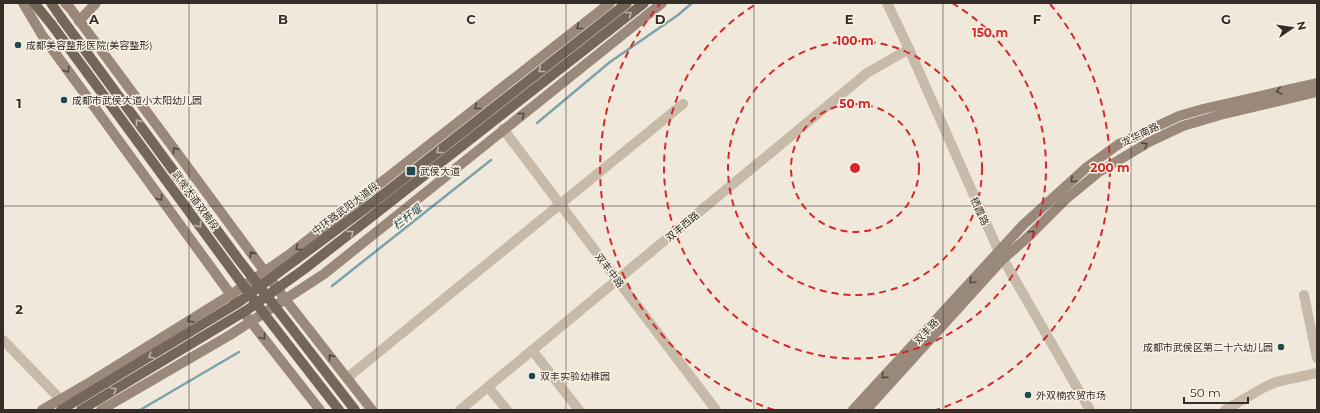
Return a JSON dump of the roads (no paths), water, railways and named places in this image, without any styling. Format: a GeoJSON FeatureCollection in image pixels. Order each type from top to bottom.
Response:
{"type":"FeatureCollection","features":[{"type":"Feature","properties":{"kind":"main road"},"geometry":{"type":"LineString","coordinates":[[23,3],[42,35],[231,295],[320,410]]}},
{"type":"Feature","properties":{"kind":"main road","name":"武侯大道双楠段"},"geometry":{"type":"LineString","coordinates":[[34,3],[52,25],[265,315],[339,410]]}},
{"type":"Feature","properties":{"kind":"main road","name":"武侯大道双楠段"},"geometry":{"type":"LineString","coordinates":[[51,3],[248,271],[355,410]]}},
{"type":"Feature","properties":{"kind":"main road"},"geometry":{"type":"LineString","coordinates":[[65,3],[264,272],[372,410]]}},
{"type":"Feature","properties":{"kind":"main road"},"geometry":{"type":"LineString","coordinates":[[79,21],[96,3]]}},
{"type":"Feature","properties":{"kind":"main road"},"geometry":{"type":"LineString","coordinates":[[42,410],[231,295],[290,254],[610,3]]}},
{"type":"Feature","properties":{"kind":"main road","name":"中环路武阳大道段"},"geometry":{"type":"LineString","coordinates":[[61,410],[239,302],[376,201],[627,3]]}},
{"type":"Feature","properties":{"kind":"main road"},"geometry":{"type":"LineString","coordinates":[[81,410],[246,310],[303,270],[644,3]]}},
{"type":"Feature","properties":{"kind":"main road"},"geometry":{"type":"LineString","coordinates":[[105,409],[230,335],[324,274],[662,3]]}},
{"type":"Feature","properties":{"kind":"main road","name":"龙华南路"},"geometry":{"type":"LineString","coordinates":[[1001,255],[1023,225],[1081,173],[1119,144],[1179,116],[1202,109],[1317,83]]}},
{"type":"Feature","properties":{"kind":"main road","name":"龙华南路"},"geometry":{"type":"LineString","coordinates":[[1001,255],[1028,237],[1066,199],[1099,172],[1149,142],[1183,126],[1220,115],[1317,92]]}},
{"type":"Feature","properties":{"kind":"main road","name":"双丰路"},"geometry":{"type":"LineString","coordinates":[[853,410],[1001,255]]}},
{"type":"Feature","properties":{"kind":"main road","name":"双丰路"},"geometry":{"type":"LineString","coordinates":[[866,410],[1001,255]]}},
{"type":"Feature","properties":{"kind":"street","name":"栖霞路"},"geometry":{"type":"LineString","coordinates":[[887,3],[1001,255],[1090,410]]}},
{"type":"Feature","properties":{"kind":"street","name":"双丰西路"},"geometry":{"type":"LineString","coordinates":[[460,410],[867,73],[909,49]]}},
{"type":"Feature","properties":{"kind":"street"},"geometry":{"type":"LineString","coordinates":[[347,378],[683,104]]}},
{"type":"Feature","properties":{"kind":"street","name":"双丰中路"},"geometry":{"type":"LineString","coordinates":[[503,129],[716,410]]}},
{"type":"Feature","properties":{"kind":"street"},"geometry":{"type":"LineString","coordinates":[[1304,295],[1317,358]]}},
{"type":"Feature","properties":{"kind":"street"},"geometry":{"type":"LineString","coordinates":[[3,340],[60,399]]}},
{"type":"Feature","properties":{"kind":"street"},"geometry":{"type":"LineString","coordinates":[[532,350],[579,410]]}},
{"type":"Feature","properties":{"kind":"street"},"geometry":{"type":"LineString","coordinates":[[1225,410],[1251,394],[1276,382],[1317,374]]}},
{"type":"Feature","properties":{"kind":"street"},"geometry":{"type":"LineString","coordinates":[[488,387],[507,410]]}},
{"type":"Feature","properties":{"kind":"waterway","name":"栏杆堰"},"geometry":{"type":"LineString","coordinates":[[537,123],[610,62],[678,15],[692,3]]}},
{"type":"Feature","properties":{"kind":"waterway","name":"栏杆堰"},"geometry":{"type":"LineString","coordinates":[[332,286],[491,160]]}},
{"type":"Feature","properties":{"kind":"waterway","name":"栏杆堰"},"geometry":{"type":"LineString","coordinates":[[140,410],[239,352]]}},
{"type":"Feature","properties":{"kind":"place","name":"成都美容整形医院(美容整形)"},"geometry":{"type":"Point","coordinates":[18,45]}},
{"type":"Feature","properties":{"kind":"place","name":"成都市武侯大道小太阳幼儿园"},"geometry":{"type":"Point","coordinates":[64,100]}},
{"type":"Feature","properties":{"kind":"place","name":"武侯大道"},"geometry":{"type":"Point","coordinates":[411,171]}},
{"type":"Feature","properties":{"kind":"place","name":"成都市武侯区第二十六幼儿园"},"geometry":{"type":"Point","coordinates":[1281,347]}},
{"type":"Feature","properties":{"kind":"place","name":"双丰实验幼稚园"},"geometry":{"type":"Point","coordinates":[532,376]}},
{"type":"Feature","properties":{"kind":"place","name":"外双楠农贸市场"},"geometry":{"type":"Point","coordinates":[1028,395]}}]}
